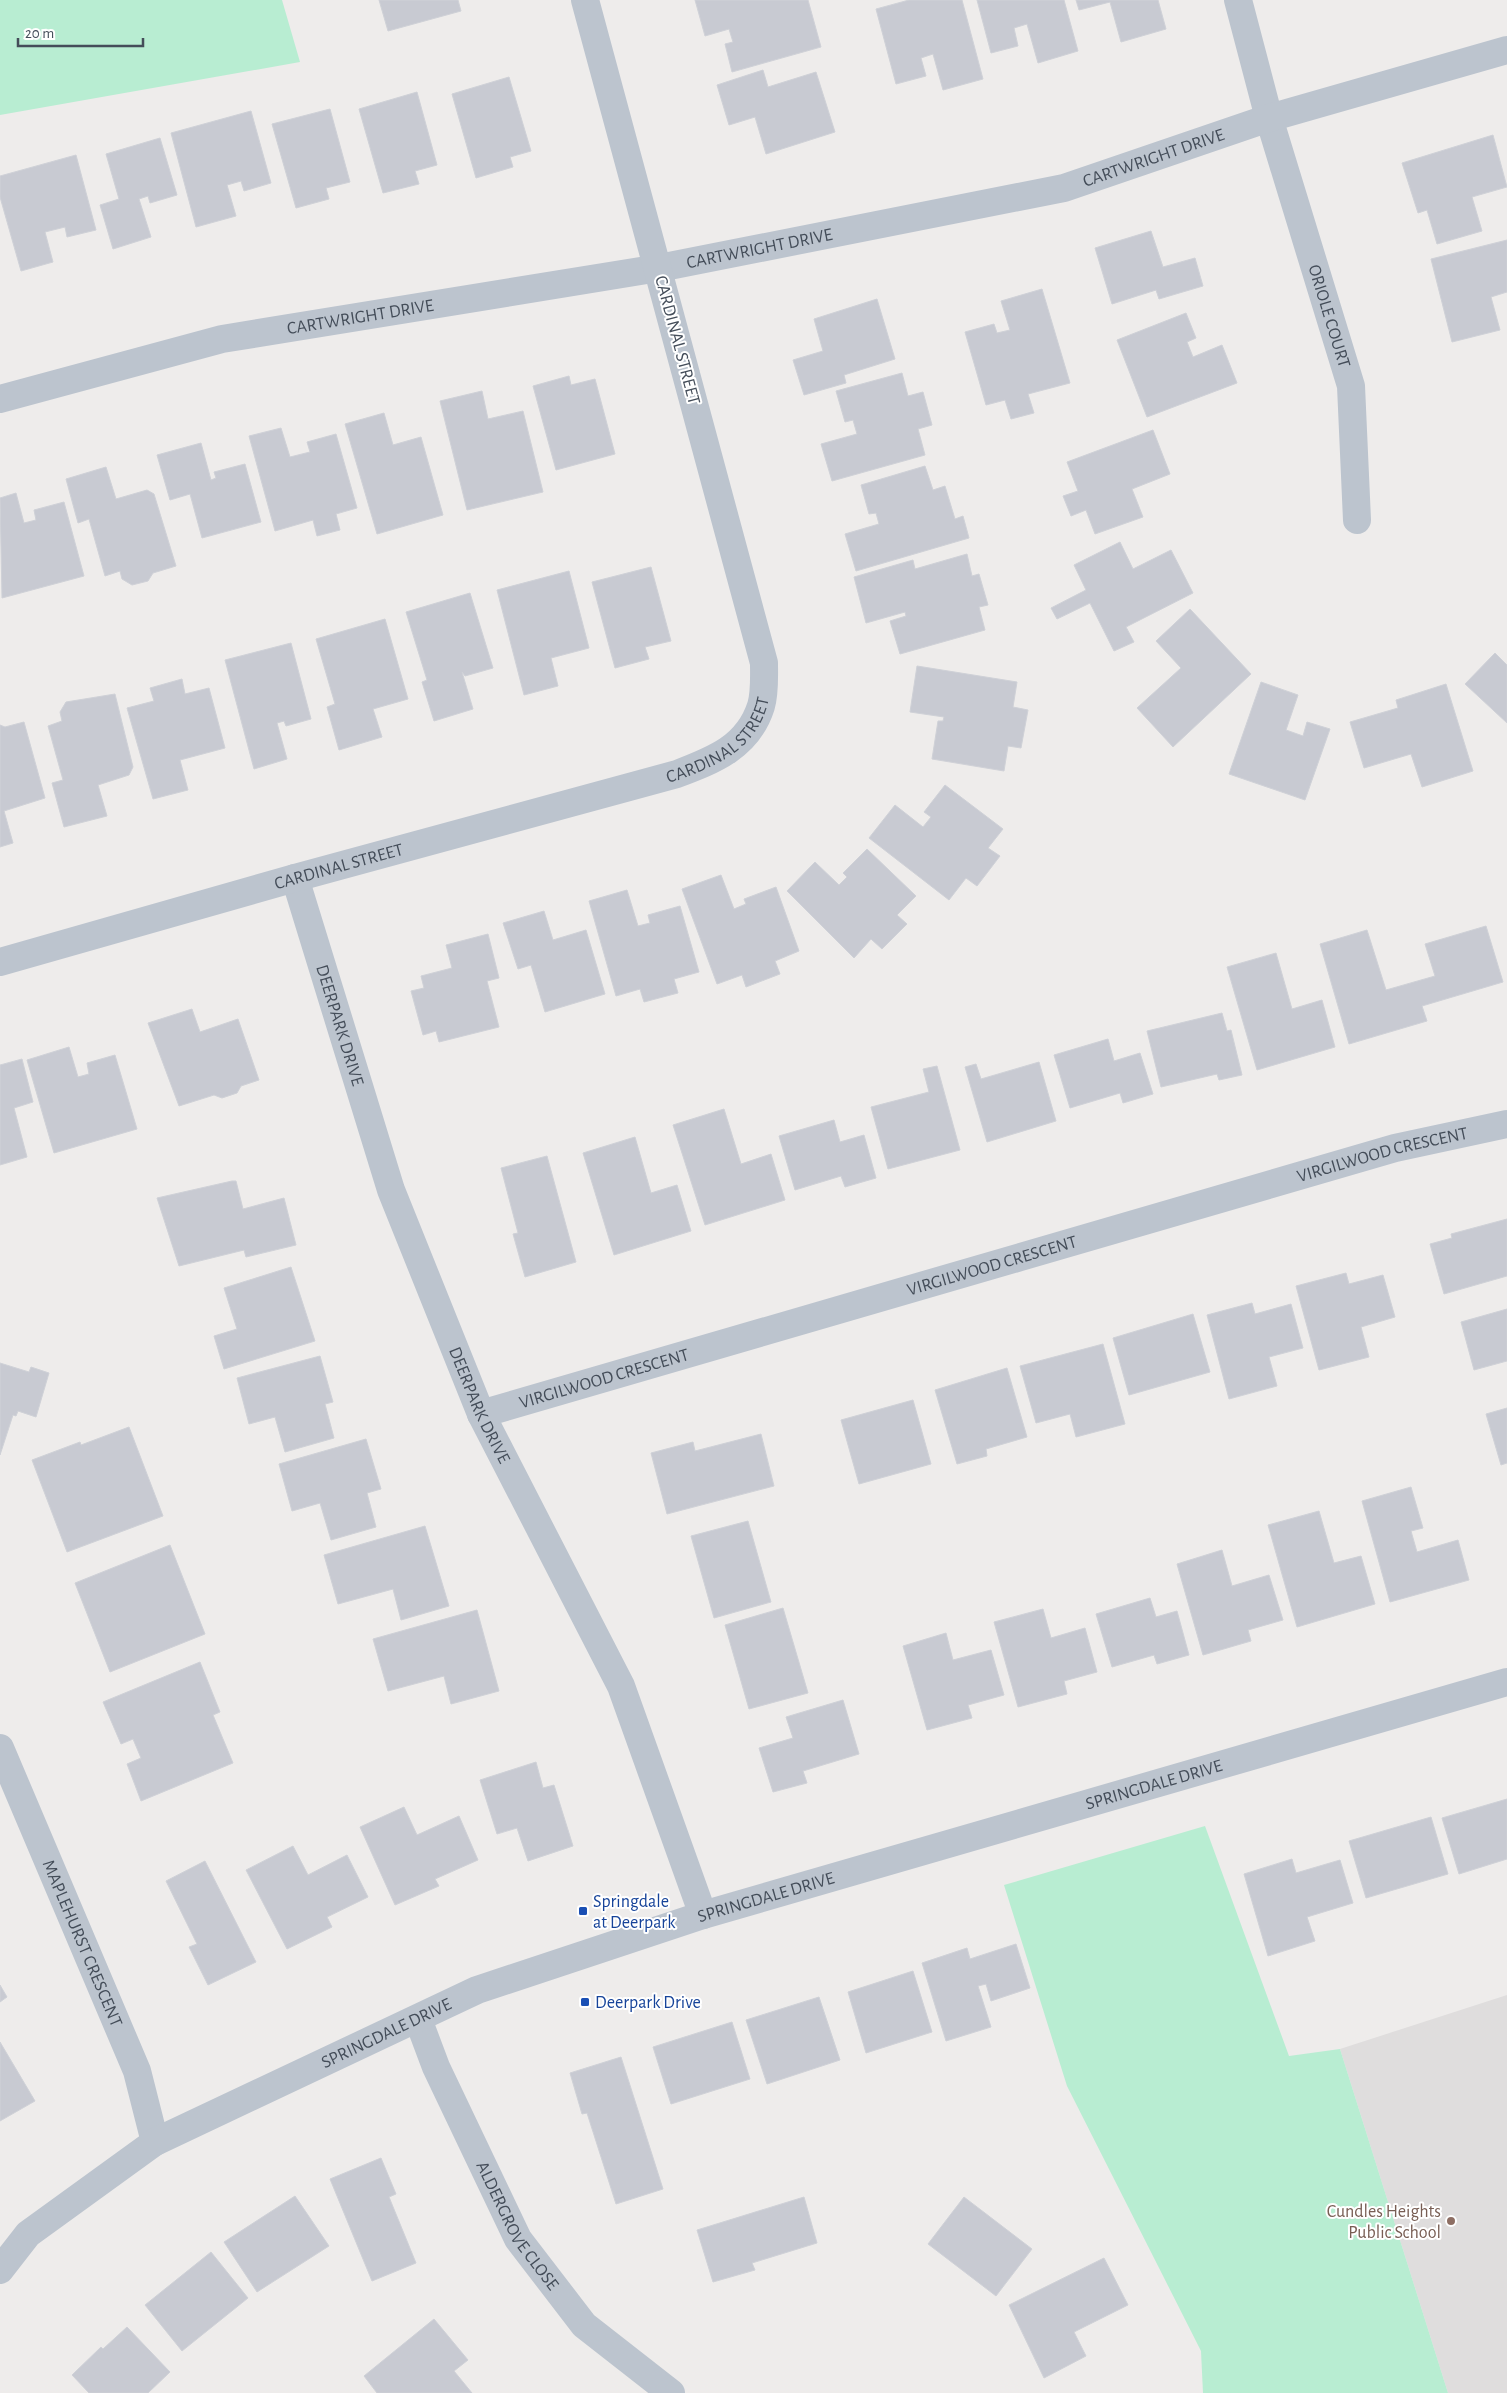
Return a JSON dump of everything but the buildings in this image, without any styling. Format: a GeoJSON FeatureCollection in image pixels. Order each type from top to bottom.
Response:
{"type":"FeatureCollection","features":[{"type":"Feature","properties":{"kind":"street","name":"CARDINAL STREET"},"geometry":{"type":"LineString","coordinates":[[0,962],[295,878],[677,774],[718,758],[744,738],[762,705],[764,663],[585,0]]}},
{"type":"Feature","properties":{"kind":"street","name":"ORIOLE COURT"},"geometry":{"type":"LineString","coordinates":[[1238,0],[1269,118],[1351,386],[1356,520]]}},
{"type":"Feature","properties":{"kind":"street","name":"CARTWRIGHT DRIVE"},"geometry":{"type":"LineString","coordinates":[[0,399],[144,358],[222,339],[658,268],[1064,188],[1269,118],[1507,50]]}},
{"type":"Feature","properties":{"kind":"street","name":"DEERPARK DRIVE"},"geometry":{"type":"LineString","coordinates":[[295,878],[391,1190],[481,1414],[621,1686],[703,1915]]}},
{"type":"Feature","properties":{"kind":"street","name":"VIRGILWOOD CRESCENT"},"geometry":{"type":"LineString","coordinates":[[481,1414],[1395,1148],[1507,1124]]}},
{"type":"Feature","properties":{"kind":"street","name":"SPRINGDALE DRIVE"},"geometry":{"type":"LineString","coordinates":[[0,2270],[28,2234],[155,2142],[476,1990],[703,1915],[1507,1682]]}},
{"type":"Feature","properties":{"kind":"street","name":"MAPLEHURST CRESCENT"},"geometry":{"type":"LineString","coordinates":[[0,1748],[137,2071],[155,2142]]}},
{"type":"Feature","properties":{"kind":"street","name":"ALDERGROVE CLOSE"},"geometry":{"type":"LineString","coordinates":[[418,2019],[436,2067],[518,2239],[584,2325],[671,2393]]}},
{"type":"Feature","properties":{"kind":"shaded area","name":"Cundles Heights Public School"},"geometry":{"type":"Polygon","coordinates":[[[1507,1995],[1507,2393],[1448,2393],[1340,2049],[1507,1995]]]}},
{"type":"Feature","properties":{"kind":"green space"},"geometry":{"type":"Polygon","coordinates":[[[0,0],[282,0],[300,62],[0,115],[0,0]]]}},
{"type":"Feature","properties":{"kind":"green space"},"geometry":{"type":"Polygon","coordinates":[[[1205,1826],[1289,2056],[1340,2049],[1448,2393],[1203,2393],[1201,2351],[1067,2086],[1004,1885],[1205,1826]]]}},
{"type":"Feature","properties":{"kind":"place","name":"Springdale at Deerpark"},"geometry":{"type":"Point","coordinates":[583,1911]}},
{"type":"Feature","properties":{"kind":"place","name":"Deerpark Drive"},"geometry":{"type":"Point","coordinates":[585,2002]}},
{"type":"Feature","properties":{"kind":"place","name":"Cundles Heights Public School"},"geometry":{"type":"Point","coordinates":[1451,2221]}}]}
